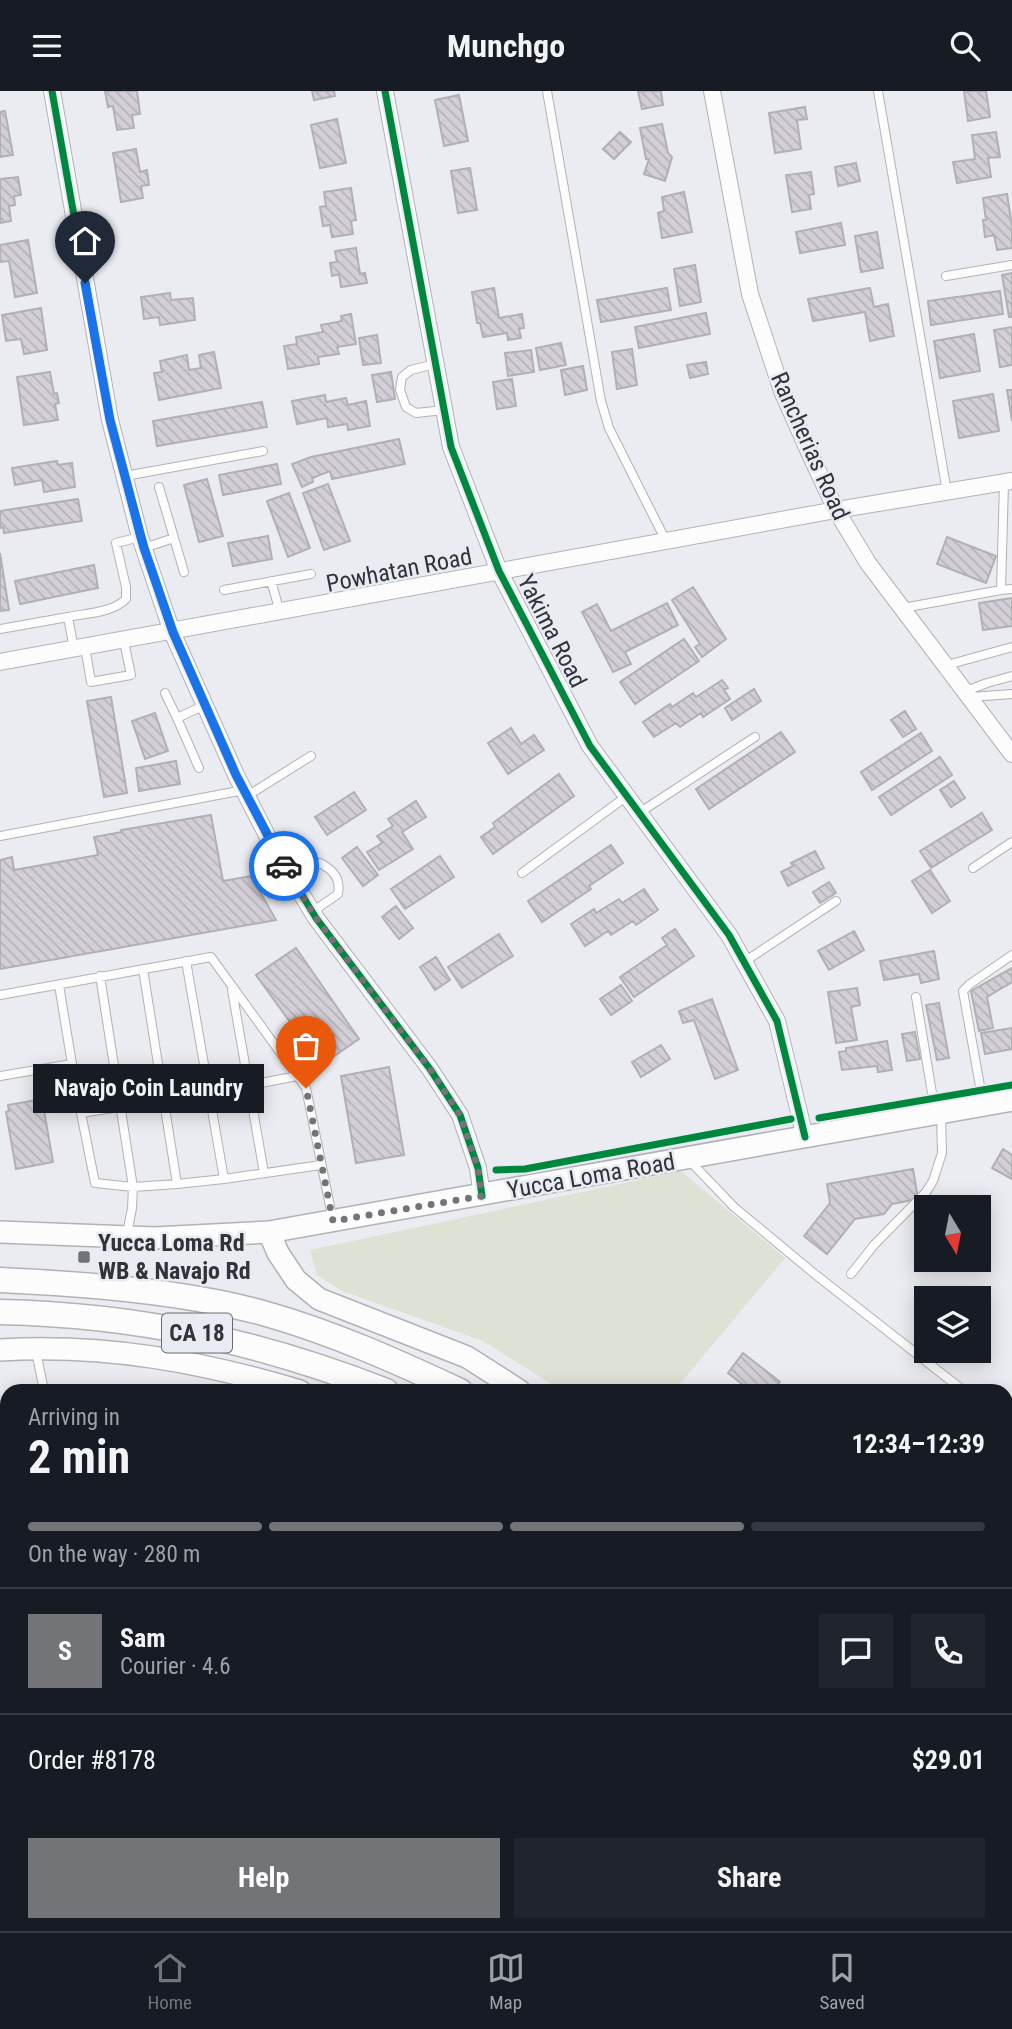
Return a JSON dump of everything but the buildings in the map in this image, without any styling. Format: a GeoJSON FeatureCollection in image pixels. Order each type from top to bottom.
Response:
{"type":"FeatureCollection","features":[{"type":"Feature","properties":{"kind":"main road","name":"Yucca Loma Road"},"geometry":{"type":"LineString","coordinates":[[0,1232],[194,1237],[268,1232],[1012,1100]]}},
{"type":"Feature","properties":{"kind":"main road"},"geometry":{"type":"LineString","coordinates":[[268,1232],[296,1280],[319,1299],[467,1357],[509,1384]]}},
{"type":"Feature","properties":{"kind":"main road","name":"CA 18"},"geometry":{"type":"LineString","coordinates":[[0,1280],[67,1283],[208,1301],[262,1313],[367,1349],[444,1384]]}},
{"type":"Feature","properties":{"kind":"main road","name":"CA 18"},"geometry":{"type":"LineString","coordinates":[[0,1312],[122,1319],[179,1329],[262,1349],[336,1371],[368,1384]]}},
{"type":"Feature","properties":{"kind":"main road"},"geometry":{"type":"LineString","coordinates":[[0,1350],[97,1350],[158,1357],[202,1364],[259,1384]]}},
{"type":"Feature","properties":{"kind":"street"},"geometry":{"type":"LineString","coordinates":[[51,91],[110,420],[142,542],[173,632],[246,793],[293,881],[312,912],[430,1069],[460,1115],[478,1168],[482,1196]]}},
{"type":"Feature","properties":{"kind":"street","name":"Yakima Road"},"geometry":{"type":"LineString","coordinates":[[385,91],[451,447],[499,571],[590,746],[729,935],[778,1021],[805,1137]]}},
{"type":"Feature","properties":{"kind":"street","name":"Rancherias Road"},"geometry":{"type":"LineString","coordinates":[[712,91],[750,295],[782,391],[836,510],[868,563],[1012,754]]}},
{"type":"Feature","properties":{"kind":"street","name":"Powhatan Road"},"geometry":{"type":"LineString","coordinates":[[0,662],[836,510],[1008,482]]}},
{"type":"Feature","properties":{"kind":"lane"},"geometry":{"type":"LineString","coordinates":[[547,91],[608,428],[666,541]]}},
{"type":"Feature","properties":{"kind":"lane"},"geometry":{"type":"LineString","coordinates":[[878,91],[947,492]]}},
{"type":"Feature","properties":{"kind":"lane"},"geometry":{"type":"LineString","coordinates":[[946,276],[1012,265]]}},
{"type":"Feature","properties":{"kind":"lane"},"geometry":{"type":"LineString","coordinates":[[435,364],[411,370],[402,377],[400,390],[406,407],[416,413],[444,410]]}},
{"type":"Feature","properties":{"kind":"lane"},"geometry":{"type":"LineString","coordinates":[[124,476],[263,451]]}},
{"type":"Feature","properties":{"kind":"lane"},"geometry":{"type":"LineString","coordinates":[[1001,590],[1008,482]]}},
{"type":"Feature","properties":{"kind":"lane"},"geometry":{"type":"LineString","coordinates":[[159,487],[184,572]]}},
{"type":"Feature","properties":{"kind":"lane"},"geometry":{"type":"LineString","coordinates":[[0,629],[120,605],[126,599],[126,587],[116,543],[174,538]]}},
{"type":"Feature","properties":{"kind":"lane"},"geometry":{"type":"LineString","coordinates":[[224,590],[311,574]]}},
{"type":"Feature","properties":{"kind":"lane"},"geometry":{"type":"LineString","coordinates":[[271,581],[280,612]]}},
{"type":"Feature","properties":{"kind":"lane"},"geometry":{"type":"LineString","coordinates":[[903,609],[1012,589]]}},
{"type":"Feature","properties":{"kind":"lane"},"geometry":{"type":"LineString","coordinates":[[68,617],[91,682],[131,675],[124,641]]}},
{"type":"Feature","properties":{"kind":"lane"},"geometry":{"type":"LineString","coordinates":[[947,665],[1012,647]]}},
{"type":"Feature","properties":{"kind":"lane"},"geometry":{"type":"LineString","coordinates":[[969,694],[1012,676]]}},
{"type":"Feature","properties":{"kind":"lane"},"geometry":{"type":"LineString","coordinates":[[165,693],[199,768]]}},
{"type":"Feature","properties":{"kind":"lane"},"geometry":{"type":"LineString","coordinates":[[969,694],[1012,694]]}},
{"type":"Feature","properties":{"kind":"lane"},"geometry":{"type":"LineString","coordinates":[[177,718],[205,705]]}},
{"type":"Feature","properties":{"kind":"lane"},"geometry":{"type":"LineString","coordinates":[[639,813],[755,737]]}},
{"type":"Feature","properties":{"kind":"lane"},"geometry":{"type":"LineString","coordinates":[[0,836],[246,793],[311,756]]}},
{"type":"Feature","properties":{"kind":"lane"},"geometry":{"type":"LineString","coordinates":[[522,873],[626,796]]}},
{"type":"Feature","properties":{"kind":"lane"},"geometry":{"type":"LineString","coordinates":[[973,868],[1012,842]]}},
{"type":"Feature","properties":{"kind":"lane"},"geometry":{"type":"LineString","coordinates":[[293,881],[320,863],[332,869],[338,879],[338,894],[312,912]]}},
{"type":"Feature","properties":{"kind":"lane"},"geometry":{"type":"LineString","coordinates":[[744,962],[836,901]]}},
{"type":"Feature","properties":{"kind":"lane"},"geometry":{"type":"LineString","coordinates":[[984,1105],[963,991],[1012,955]]}},
{"type":"Feature","properties":{"kind":"lane"},"geometry":{"type":"LineString","coordinates":[[0,995],[211,957],[306,1088],[333,1221]]}},
{"type":"Feature","properties":{"kind":"lane"},"geometry":{"type":"LineString","coordinates":[[186,961],[224,1179]]}},
{"type":"Feature","properties":{"kind":"lane"},"geometry":{"type":"LineString","coordinates":[[143,969],[177,1184]]}},
{"type":"Feature","properties":{"kind":"lane"},"geometry":{"type":"LineString","coordinates":[[100,976],[133,1187],[126,1237]]}},
{"type":"Feature","properties":{"kind":"lane"},"geometry":{"type":"LineString","coordinates":[[59,985],[94,1183],[133,1187],[177,1184],[321,1164]]}},
{"type":"Feature","properties":{"kind":"lane"},"geometry":{"type":"LineString","coordinates":[[231,985],[264,1173]]}},
{"type":"Feature","properties":{"kind":"lane"},"geometry":{"type":"LineString","coordinates":[[851,1274],[874,1245],[926,1192],[933,1181],[942,1153],[938,1113],[916,997]]}},
{"type":"Feature","properties":{"kind":"lane"},"geometry":{"type":"LineString","coordinates":[[0,1076],[72,1063]]}},
{"type":"Feature","properties":{"kind":"lane"},"geometry":{"type":"LineString","coordinates":[[81,1113],[297,1076]]}},
{"type":"Feature","properties":{"kind":"lane"},"geometry":{"type":"LineString","coordinates":[[688,1158],[734,1207],[955,1384]]}},
{"type":"Feature","properties":{"kind":"lane"},"geometry":{"type":"LineString","coordinates":[[36,1348],[43,1384]]}},
{"type":"Feature","properties":{"kind":"shaded area"},"geometry":{"type":"Polygon","coordinates":[[[681,1171],[785,1258],[680,1384],[552,1384],[483,1341],[342,1291],[317,1275],[310,1250],[681,1171]]]}},
{"type":"Feature","properties":{"kind":"cycle path"},"geometry":{"type":"LineString","coordinates":[[52,91],[110,420],[140,537],[172,632],[236,775],[274,849],[316,918],[430,1069],[460,1115],[478,1168],[482,1196]]}},
{"type":"Feature","properties":{"kind":"cycle path"},"geometry":{"type":"LineString","coordinates":[[385,91],[451,447],[499,571],[590,746],[729,935],[777,1021],[805,1137]]}},
{"type":"Feature","properties":{"kind":"cycle path"},"geometry":{"type":"LineString","coordinates":[[819,1118],[1012,1085]]}},
{"type":"Feature","properties":{"kind":"cycle path"},"geometry":{"type":"LineString","coordinates":[[496,1170],[525,1169],[791,1119]]}},
{"type":"Feature","properties":{"kind":"way so far"},"geometry":{"type":"LineString","coordinates":[[284,866],[316,918],[430,1069],[460,1115],[478,1168],[482,1196],[333,1221],[306,1088]]}},
{"type":"Feature","properties":{"kind":"place","name":"Navajo Coin Laundry"},"geometry":{"type":"Point","coordinates":[306,1088]}},
{"type":"Feature","properties":{"kind":"place","name":"Yucca Loma Rd WB & Navajo Rd"},"geometry":{"type":"Point","coordinates":[84,1257]}},
{"type":"Feature","properties":{"kind":"route"},"geometry":{"type":"LineString","coordinates":[[85,283],[110,420],[140,537],[173,632],[236,775],[284,866]]}}]}
